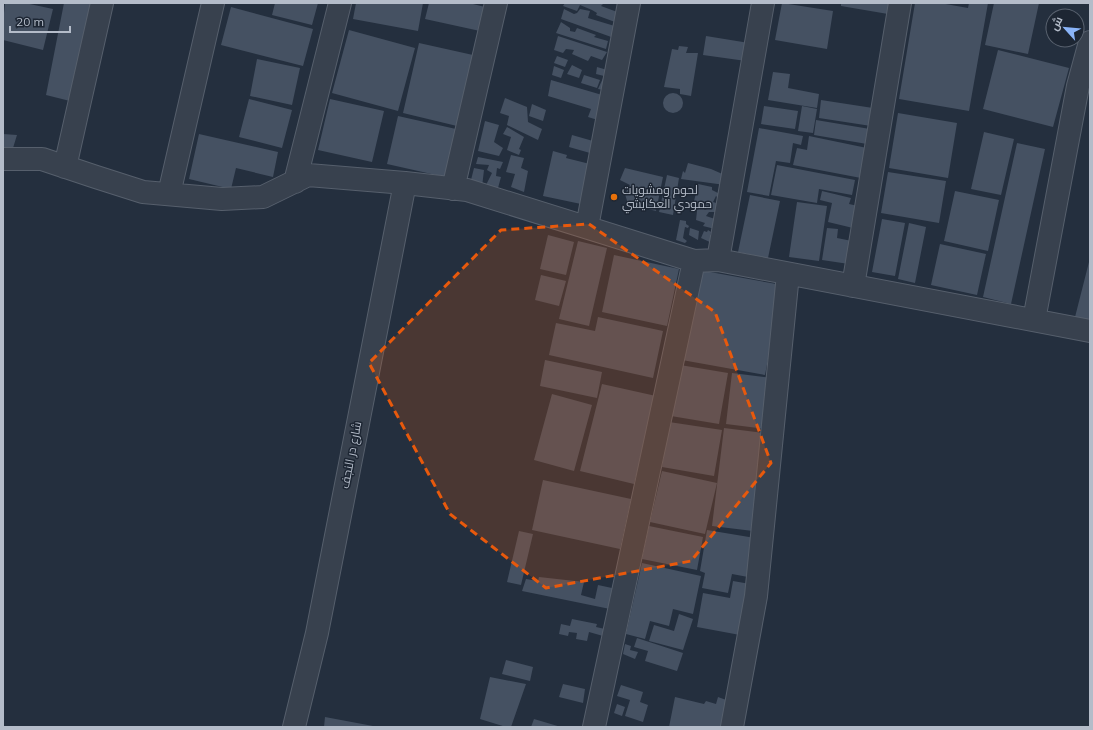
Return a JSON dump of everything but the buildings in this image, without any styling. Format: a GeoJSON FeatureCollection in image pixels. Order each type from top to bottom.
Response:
{"type":"FeatureCollection","features":[{"type":"Feature","properties":{"kind":"street"},"geometry":{"type":"LineString","coordinates":[[65,167],[102,3]]}},
{"type":"Feature","properties":{"kind":"street"},"geometry":{"type":"LineString","coordinates":[[169,194],[213,3]]}},
{"type":"Feature","properties":{"kind":"street"},"geometry":{"type":"LineString","coordinates":[[295,182],[340,3]]}},
{"type":"Feature","properties":{"kind":"street"},"geometry":{"type":"LineString","coordinates":[[454,189],[496,3]]}},
{"type":"Feature","properties":{"kind":"street"},"geometry":{"type":"LineString","coordinates":[[587,227],[629,3]]}},
{"type":"Feature","properties":{"kind":"street"},"geometry":{"type":"LineString","coordinates":[[718,260],[763,3]]}},
{"type":"Feature","properties":{"kind":"street"},"geometry":{"type":"LineString","coordinates":[[853,286],[900,3]]}},
{"type":"Feature","properties":{"kind":"street"},"geometry":{"type":"LineString","coordinates":[[1034,320],[1078,86],[1090,42]]}},
{"type":"Feature","properties":{"kind":"street"},"geometry":{"type":"LineString","coordinates":[[3,159],[42,159],[143,192],[222,199],[263,197],[308,175],[467,190],[694,260],[718,260],[1090,331]]}},
{"type":"Feature","properties":{"kind":"street","name":"شارع در النجف"},"geometry":{"type":"LineString","coordinates":[[294,727],[317,633],[405,183]]}},
{"type":"Feature","properties":{"kind":"street"},"geometry":{"type":"LineString","coordinates":[[594,727],[694,260]]}},
{"type":"Feature","properties":{"kind":"street"},"geometry":{"type":"LineString","coordinates":[[732,727],[756,596],[788,274]]}},
{"type":"Feature","properties":{"kind":"highlighted area"},"geometry":{"type":"Polygon","coordinates":[[[589,224],[715,312],[771,463],[691,561],[546,588],[450,514],[369,363],[501,230],[589,224]]]}},
{"type":"Feature","properties":{"kind":"place","name":"لحوم ومشويات حمودي العكايشي"},"geometry":{"type":"Point","coordinates":[614,197]}}]}
